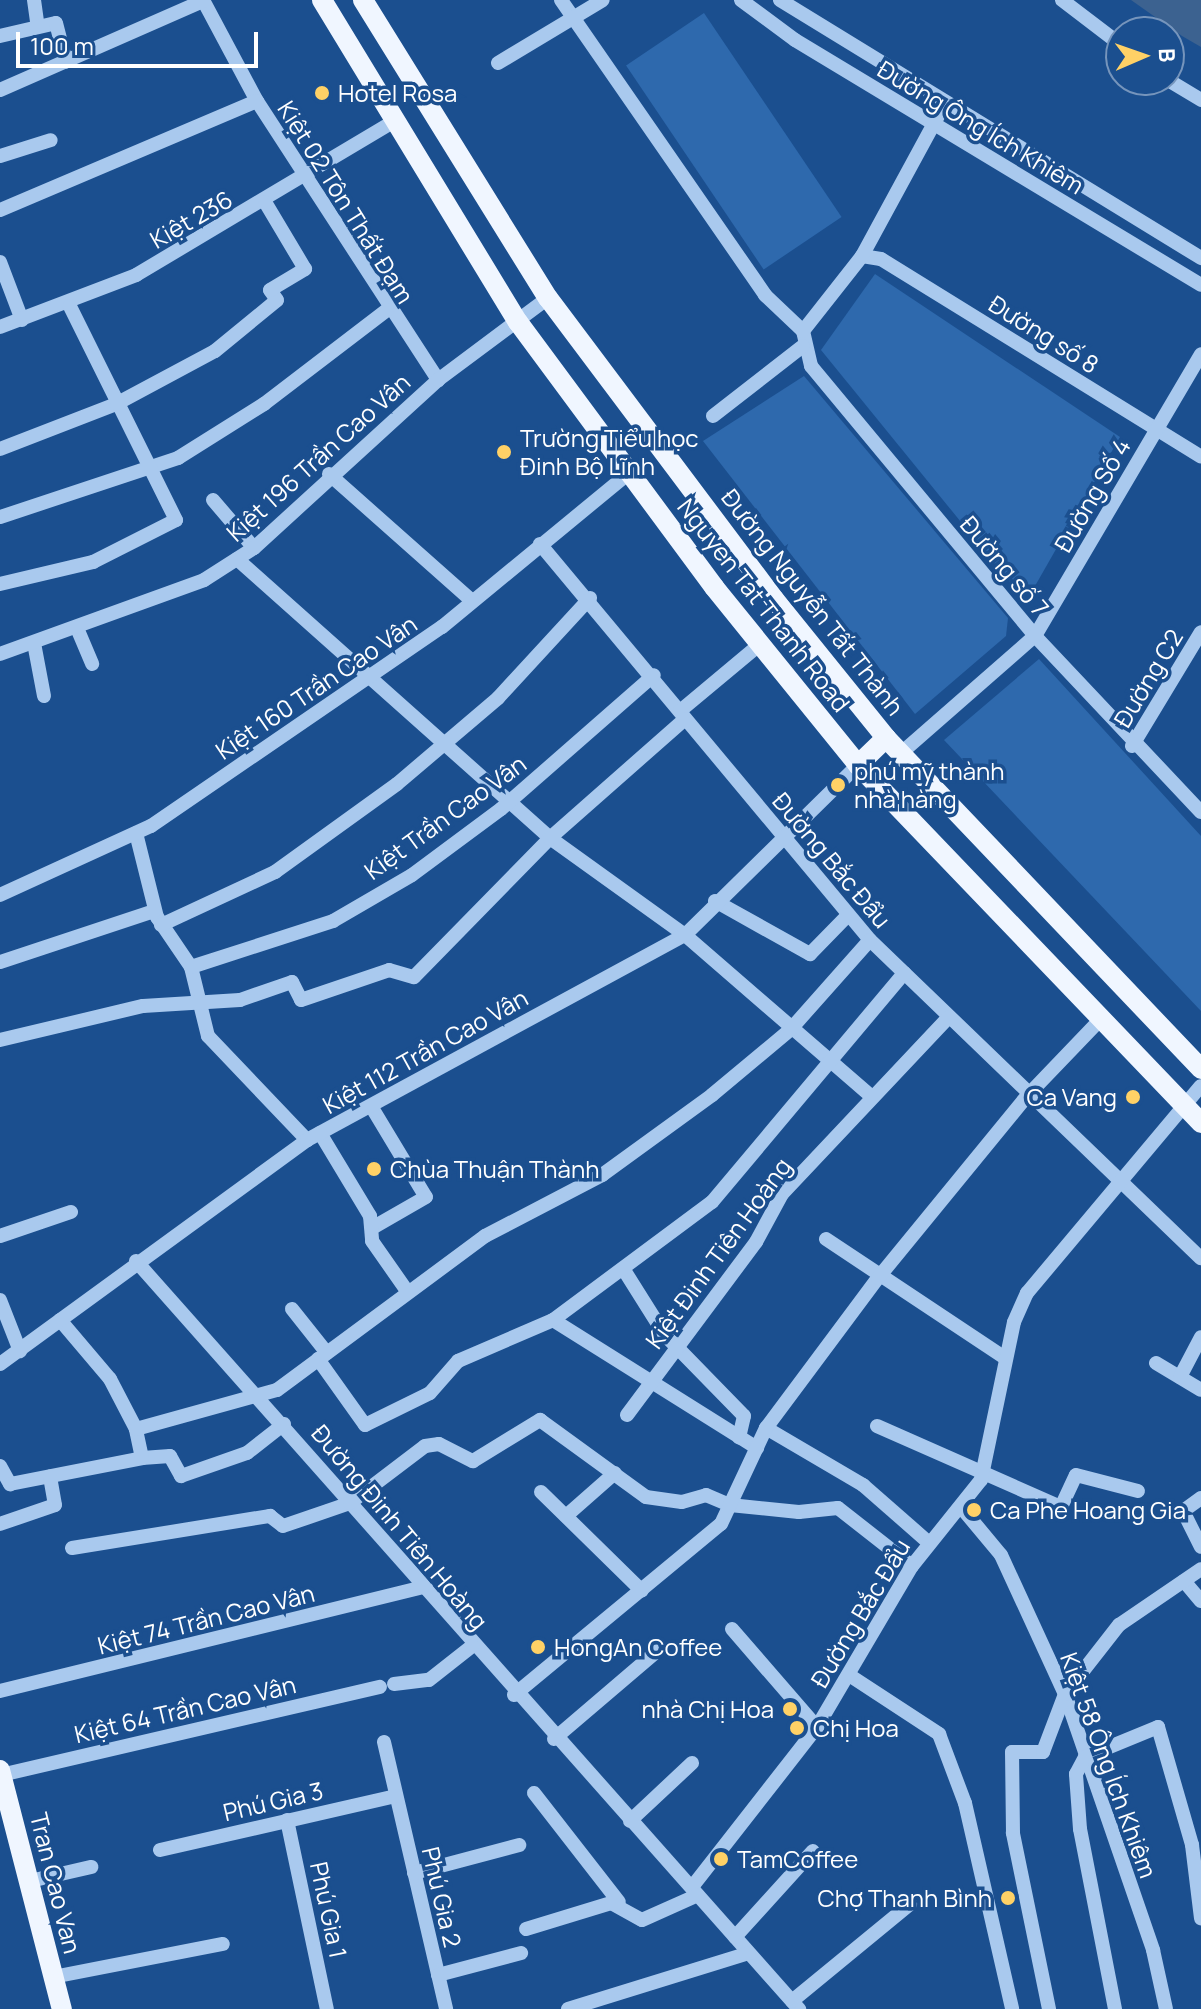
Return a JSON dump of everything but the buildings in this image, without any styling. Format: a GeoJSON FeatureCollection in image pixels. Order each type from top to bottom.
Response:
{"type":"FeatureCollection","features":[{"type":"Feature","properties":{"kind":"main road","name":"Nguyen Tat Thanh Road"},"geometry":{"type":"LineString","coordinates":[[322,0],[391,123],[518,322],[760,644],[858,765],[1183,1106]]}},
{"type":"Feature","properties":{"kind":"main road","name":"Đường Nguyễn Tất Thành"},"geometry":{"type":"LineString","coordinates":[[363,0],[548,298],[886,738],[1201,1069]]}},
{"type":"Feature","properties":{"kind":"main road"},"geometry":{"type":"LineString","coordinates":[[858,765],[886,738]]}},
{"type":"Feature","properties":{"kind":"main road"},"geometry":{"type":"LineString","coordinates":[[1183,1106],[1201,1123]]}},
{"type":"Feature","properties":{"kind":"main road","name":"Tran Cao Van"},"geometry":{"type":"LineString","coordinates":[[1,1772],[62,2009]]}},
{"type":"Feature","properties":{"kind":"street"},"geometry":{"type":"LineString","coordinates":[[34,0],[38,27]]}},
{"type":"Feature","properties":{"kind":"street"},"geometry":{"type":"LineString","coordinates":[[561,0],[765,295],[803,331]]}},
{"type":"Feature","properties":{"kind":"street"},"geometry":{"type":"LineString","coordinates":[[498,63],[603,0]]}},
{"type":"Feature","properties":{"kind":"street","name":"Đường Ông Ích Khiêm"},"geometry":{"type":"LineString","coordinates":[[741,0],[933,124],[1201,285]]}},
{"type":"Feature","properties":{"kind":"street","name":"Đường Ông Ích Khiêm"},"geometry":{"type":"LineString","coordinates":[[780,0],[1201,258]]}},
{"type":"Feature","properties":{"kind":"street"},"geometry":{"type":"LineString","coordinates":[[1062,0],[1105,33]]}},
{"type":"Feature","properties":{"kind":"street"},"geometry":{"type":"LineString","coordinates":[[0,90],[203,1]]}},
{"type":"Feature","properties":{"kind":"street","name":"Kiệt 02 Tôn Thất Đạm"},"geometry":{"type":"LineString","coordinates":[[203,1],[257,101],[387,310],[438,380]]}},
{"type":"Feature","properties":{"kind":"street"},"geometry":{"type":"LineString","coordinates":[[0,36],[56,23],[66,62]]}},
{"type":"Feature","properties":{"kind":"street"},"geometry":{"type":"LineString","coordinates":[[0,210],[257,101]]}},
{"type":"Feature","properties":{"kind":"street"},"geometry":{"type":"LineString","coordinates":[[713,416],[803,346],[803,331],[862,256],[945,103]]}},
{"type":"Feature","properties":{"kind":"street","name":"Kiệt 236"},"geometry":{"type":"LineString","coordinates":[[0,327],[70,306],[306,179],[391,123]]}},
{"type":"Feature","properties":{"kind":"street"},"geometry":{"type":"LineString","coordinates":[[0,156],[51,140]]}},
{"type":"Feature","properties":{"kind":"street"},"geometry":{"type":"LineString","coordinates":[[0,449],[116,404],[215,351],[277,300],[270,290],[305,269],[265,202]]}},
{"type":"Feature","properties":{"kind":"street","name":"Đường số 8"},"geometry":{"type":"LineString","coordinates":[[862,256],[881,259],[1201,457]]}},
{"type":"Feature","properties":{"kind":"street"},"geometry":{"type":"LineString","coordinates":[[0,262],[22,320]]}},
{"type":"Feature","properties":{"kind":"street","name":"Kiệt 196 Trần Cao Vân"},"geometry":{"type":"LineString","coordinates":[[0,654],[204,580],[254,548],[329,474],[438,380],[548,298]]}},
{"type":"Feature","properties":{"kind":"street"},"geometry":{"type":"LineString","coordinates":[[0,584],[93,562],[176,520],[70,306]]}},
{"type":"Feature","properties":{"kind":"street"},"geometry":{"type":"LineString","coordinates":[[0,517],[149,470],[264,404],[387,310]]}},
{"type":"Feature","properties":{"kind":"street","name":"Đường số 7"},"geometry":{"type":"LineString","coordinates":[[803,346],[811,366],[1035,636],[1132,746],[1201,812]]}},
{"type":"Feature","properties":{"kind":"street","name":"Đường Số 4"},"geometry":{"type":"LineString","coordinates":[[900,754],[1035,636],[1201,354]]}},
{"type":"Feature","properties":{"kind":"street","name":"Kiệt 160 Trần Cao Vân"},"geometry":{"type":"LineString","coordinates":[[0,895],[136,833],[369,677],[629,473]]}},
{"type":"Feature","properties":{"kind":"street"},"geometry":{"type":"LineString","coordinates":[[329,474],[470,599]]}},
{"type":"Feature","properties":{"kind":"street"},"geometry":{"type":"LineString","coordinates":[[213,500],[254,548]]}},
{"type":"Feature","properties":{"kind":"street","name":"Đường Bắc Đẩu"},"geometry":{"type":"LineString","coordinates":[[540,544],[590,598],[870,940],[1201,1258]]}},
{"type":"Feature","properties":{"kind":"street"},"geometry":{"type":"LineString","coordinates":[[237,559],[512,800],[550,838],[685,935],[790,1030],[871,1096]]}},
{"type":"Feature","properties":{"kind":"street"},"geometry":{"type":"LineString","coordinates":[[0,962],[158,918],[275,872],[445,743],[590,598]]}},
{"type":"Feature","properties":{"kind":"street"},"geometry":{"type":"LineString","coordinates":[[77,628],[92,664]]}},
{"type":"Feature","properties":{"kind":"street","name":"Đường C2"},"geometry":{"type":"LineString","coordinates":[[1132,746],[1201,632]]}},
{"type":"Feature","properties":{"kind":"street"},"geometry":{"type":"LineString","coordinates":[[34,643],[44,696]]}},
{"type":"Feature","properties":{"kind":"street"},"geometry":{"type":"LineString","coordinates":[[0,1040],[143,1006],[199,1005],[292,982],[301,1000],[389,970],[414,977],[550,838],[760,644]]}},
{"type":"Feature","properties":{"kind":"street","name":"Kiệt Trần Cao Vân"},"geometry":{"type":"LineString","coordinates":[[191,967],[333,921],[412,875],[512,800],[654,675]]}},
{"type":"Feature","properties":{"kind":"street","name":"Kiệt 112 Trần Cao Vân"},"geometry":{"type":"LineString","coordinates":[[0,1364],[136,1261],[313,1137],[685,935],[715,901],[858,765]]}},
{"type":"Feature","properties":{"kind":"street"},"geometry":{"type":"LineString","coordinates":[[136,833],[158,918],[191,967],[208,1036],[233,1068],[313,1137],[372,1228],[372,1241],[407,1291]]}},
{"type":"Feature","properties":{"kind":"street"},"geometry":{"type":"LineString","coordinates":[[715,901],[810,954],[848,915]]}},
{"type":"Feature","properties":{"kind":"street"},"geometry":{"type":"LineString","coordinates":[[136,1429],[263,1398],[485,1236],[602,1175],[790,1030],[870,940]]}},
{"type":"Feature","properties":{"kind":"street"},"geometry":{"type":"LineString","coordinates":[[292,1309],[365,1425],[430,1393],[458,1361],[553,1320],[712,1202],[904,973]]}},
{"type":"Feature","properties":{"kind":"street","name":"Kiệt Đinh Tiên Hoàng"},"geometry":{"type":"LineString","coordinates":[[627,1415],[677,1349],[782,1194],[871,1096],[949,1017]]}},
{"type":"Feature","properties":{"kind":"street"},"geometry":{"type":"LineString","coordinates":[[514,1695],[721,1524],[766,1428],[878,1278],[1028,1095],[1100,1020]]}},
{"type":"Feature","properties":{"kind":"street","name":"Đường Bắc Đẩu"},"geometry":{"type":"LineString","coordinates":[[695,1891],[817,1727],[928,1542],[961,1507],[983,1476],[1005,1358],[1027,1293],[1117,1180],[1201,1086]]}},
{"type":"Feature","properties":{"kind":"street"},"geometry":{"type":"LineString","coordinates":[[371,1106],[426,1197],[372,1228]]}},
{"type":"Feature","properties":{"kind":"street"},"geometry":{"type":"LineString","coordinates":[[0,1236],[71,1212]]}},
{"type":"Feature","properties":{"kind":"street"},"geometry":{"type":"LineString","coordinates":[[826,1239],[878,1278],[1005,1358]]}},
{"type":"Feature","properties":{"kind":"street","name":"Đường Đinh Tiên Hoàng"},"geometry":{"type":"LineString","coordinates":[[136,1261],[263,1398],[514,1695],[796,2005]]}},
{"type":"Feature","properties":{"kind":"street"},"geometry":{"type":"LineString","coordinates":[[624,1270],[677,1349],[744,1416],[739,1437]]}},
{"type":"Feature","properties":{"kind":"street"},"geometry":{"type":"LineString","coordinates":[[0,1300],[20,1351]]}},
{"type":"Feature","properties":{"kind":"street"},"geometry":{"type":"LineString","coordinates":[[60,1320],[110,1379],[136,1429],[142,1458]]}},
{"type":"Feature","properties":{"kind":"street"},"geometry":{"type":"LineString","coordinates":[[553,1320],[650,1384],[757,1448]]}},
{"type":"Feature","properties":{"kind":"street"},"geometry":{"type":"LineString","coordinates":[[1180,1377],[1201,1337]]}},
{"type":"Feature","properties":{"kind":"street"},"geometry":{"type":"LineString","coordinates":[[1156,1363],[1201,1390]]}},
{"type":"Feature","properties":{"kind":"street"},"geometry":{"type":"LineString","coordinates":[[72,1548],[270,1516],[283,1526],[350,1503],[425,1446],[439,1444],[473,1461],[540,1420],[646,1497],[682,1502],[706,1495],[730,1505],[838,1508],[912,1566]]}},
{"type":"Feature","properties":{"kind":"street"},"geometry":{"type":"LineString","coordinates":[[0,1466],[10,1484],[142,1458],[170,1456],[181,1476],[247,1453],[284,1424]]}},
{"type":"Feature","properties":{"kind":"street"},"geometry":{"type":"LineString","coordinates":[[877,1426],[983,1476],[1061,1507],[1076,1475],[1138,1491]]}},
{"type":"Feature","properties":{"kind":"street"},"geometry":{"type":"LineString","coordinates":[[766,1428],[863,1485],[928,1542]]}},
{"type":"Feature","properties":{"kind":"street"},"geometry":{"type":"LineString","coordinates":[[566,1516],[615,1473]]}},
{"type":"Feature","properties":{"kind":"street"},"geometry":{"type":"LineString","coordinates":[[0,1524],[55,1505],[50,1476]]}},
{"type":"Feature","properties":{"kind":"street"},"geometry":{"type":"LineString","coordinates":[[541,1492],[642,1591]]}},
{"type":"Feature","properties":{"kind":"street"},"geometry":{"type":"LineString","coordinates":[[1201,1498],[1183,1511],[1201,1547]]}},
{"type":"Feature","properties":{"kind":"street","name":"Kiệt 58 Ông Ích Khiêm"},"geometry":{"type":"LineString","coordinates":[[961,1507],[1001,1555],[1065,1694],[1153,1950],[1166,2009]]}},
{"type":"Feature","properties":{"kind":"street"},"geometry":{"type":"LineString","coordinates":[[1049,2009],[1013,1833],[1012,1752],[1043,1752],[1065,1694],[1119,1625],[1201,1569]]}},
{"type":"Feature","properties":{"kind":"street"},"geometry":{"type":"LineString","coordinates":[[1184,1581],[1201,1601]]}},
{"type":"Feature","properties":{"kind":"street","name":"Kiệt 74 Trần Cao Vân"},"geometry":{"type":"LineString","coordinates":[[0,1691],[422,1587]]}},
{"type":"Feature","properties":{"kind":"street"},"geometry":{"type":"LineString","coordinates":[[732,1629],[817,1727]]}},
{"type":"Feature","properties":{"kind":"street","name":"Kiệt 64 Trần Cao Vân"},"geometry":{"type":"LineString","coordinates":[[1,1772],[387,1685],[429,1680],[472,1646]]}},
{"type":"Feature","properties":{"kind":"street"},"geometry":{"type":"LineString","coordinates":[[554,1739],[657,1651]]}},
{"type":"Feature","properties":{"kind":"street"},"geometry":{"type":"LineString","coordinates":[[849,1675],[939,1734],[965,1803],[1012,2009]]}},
{"type":"Feature","properties":{"kind":"street"},"geometry":{"type":"LineString","coordinates":[[1115,2009],[1080,1829],[1076,1774],[1085,1757],[1158,1727],[1196,1843],[1201,1918]]}},
{"type":"Feature","properties":{"kind":"street","name":"Phú Gia 2"},"geometry":{"type":"LineString","coordinates":[[384,1742],[446,2009]]}},
{"type":"Feature","properties":{"kind":"street"},"geometry":{"type":"LineString","coordinates":[[630,1821],[692,1763]]}},
{"type":"Feature","properties":{"kind":"street"},"geometry":{"type":"LineString","coordinates":[[534,1793],[619,1902],[642,1920],[695,1891]]}},
{"type":"Feature","properties":{"kind":"street","name":"Phú Gia 3"},"geometry":{"type":"LineString","coordinates":[[160,1850],[396,1796]]}},
{"type":"Feature","properties":{"kind":"street","name":"Phú Gia 1"},"geometry":{"type":"LineString","coordinates":[[287,1820],[327,2009]]}},
{"type":"Feature","properties":{"kind":"street"},"geometry":{"type":"LineString","coordinates":[[414,1873],[519,1845]]}},
{"type":"Feature","properties":{"kind":"street"},"geometry":{"type":"LineString","coordinates":[[735,1937],[813,1851]]}},
{"type":"Feature","properties":{"kind":"street"},"geometry":{"type":"LineString","coordinates":[[30,1881],[91,1867]]}},
{"type":"Feature","properties":{"kind":"street"},"geometry":{"type":"LineString","coordinates":[[526,1929],[619,1902]]}},
{"type":"Feature","properties":{"kind":"street"},"geometry":{"type":"LineString","coordinates":[[796,2005],[910,1904]]}},
{"type":"Feature","properties":{"kind":"street"},"geometry":{"type":"LineString","coordinates":[[53,1977],[223,1944]]}},
{"type":"Feature","properties":{"kind":"street"},"geometry":{"type":"LineString","coordinates":[[438,1975],[521,1953]]}},
{"type":"Feature","properties":{"kind":"street"},"geometry":{"type":"LineString","coordinates":[[568,2009],[603,2005],[749,1953]]}},
{"type":"Feature","properties":{"kind":"shaded area"},"geometry":{"type":"Polygon","coordinates":[[[1131,0],[1201,0],[1201,47],[1185,38],[1185,16],[1154,16],[1131,0]]]}},
{"type":"Feature","properties":{"kind":"shaded area"},"geometry":{"type":"Polygon","coordinates":[[[704,13],[842,217],[764,270],[626,66],[704,13]]]}},
{"type":"Feature","properties":{"kind":"shaded area"},"geometry":{"type":"Polygon","coordinates":[[[875,274],[1120,437],[1035,586],[1013,586],[821,350],[875,274]]]}},
{"type":"Feature","properties":{"kind":"shaded area"},"geometry":{"type":"Polygon","coordinates":[[[804,376],[1008,618],[1006,636],[915,714],[703,441],[804,376]]]}},
{"type":"Feature","properties":{"kind":"shaded area"},"geometry":{"type":"Polygon","coordinates":[[[1039,659],[1201,836],[1201,1011],[944,740],[1039,659]]]}},
{"type":"Feature","properties":{"kind":"place","name":"Hotel Rosa"},"geometry":{"type":"Point","coordinates":[322,93]}},
{"type":"Feature","properties":{"kind":"place","name":"Trường Tiểu học Đinh Bộ Lĩnh"},"geometry":{"type":"Point","coordinates":[504,452]}},
{"type":"Feature","properties":{"kind":"place","name":"phú mỹ thành nhà hàng"},"geometry":{"type":"Point","coordinates":[838,785]}},
{"type":"Feature","properties":{"kind":"place","name":"Ca Vang"},"geometry":{"type":"Point","coordinates":[1133,1097]}},
{"type":"Feature","properties":{"kind":"place","name":"Chùa Thuận Thành"},"geometry":{"type":"Point","coordinates":[374,1169]}},
{"type":"Feature","properties":{"kind":"place","name":"Ca Phe Hoang Gia"},"geometry":{"type":"Point","coordinates":[974,1510]}},
{"type":"Feature","properties":{"kind":"place","name":"HongAn Coffee"},"geometry":{"type":"Point","coordinates":[538,1647]}},
{"type":"Feature","properties":{"kind":"place","name":"nhà Chị Hoa"},"geometry":{"type":"Point","coordinates":[790,1709]}},
{"type":"Feature","properties":{"kind":"place","name":"Chị Hoa"},"geometry":{"type":"Point","coordinates":[797,1728]}},
{"type":"Feature","properties":{"kind":"place","name":"TamCoffee"},"geometry":{"type":"Point","coordinates":[721,1859]}},
{"type":"Feature","properties":{"kind":"place","name":"Chợ Thanh Bình"},"geometry":{"type":"Point","coordinates":[1008,1898]}}]}
